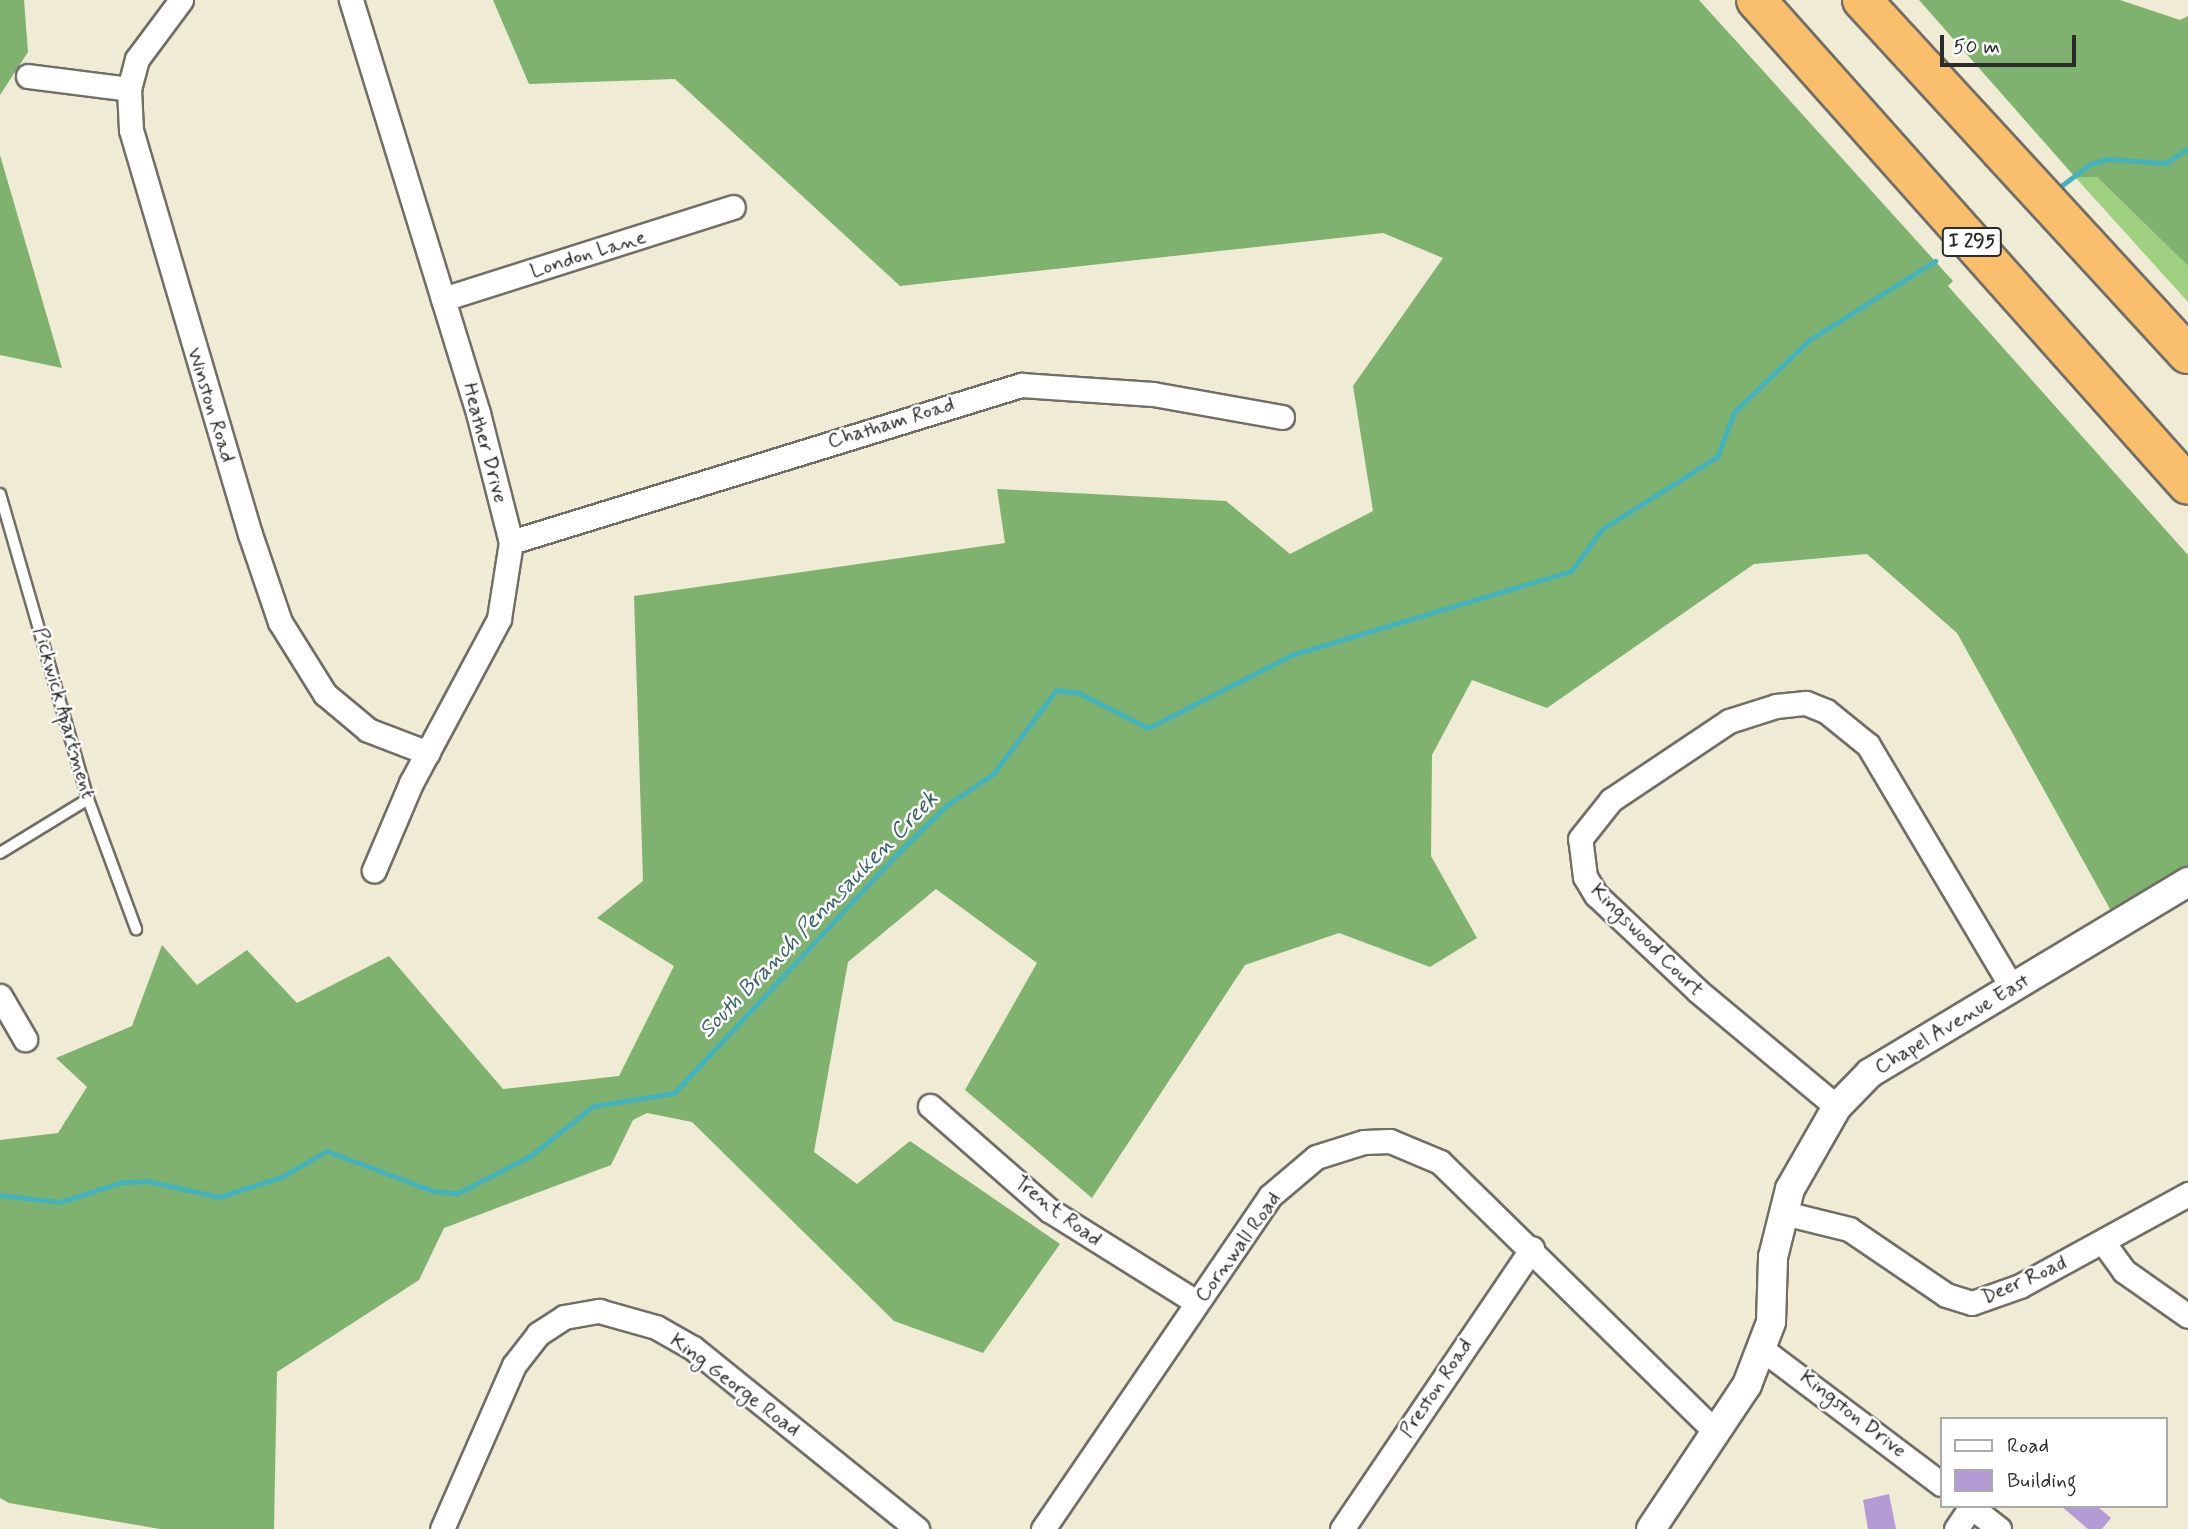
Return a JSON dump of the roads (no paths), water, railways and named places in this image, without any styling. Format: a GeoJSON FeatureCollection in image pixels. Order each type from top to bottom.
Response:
{"type":"FeatureCollection","features":[{"type":"Feature","properties":{"kind":"highway","name":"I 295"},"geometry":{"type":"LineString","coordinates":[[1756,0],[2188,485]]}},
{"type":"Feature","properties":{"kind":"highway"},"geometry":{"type":"LineString","coordinates":[[1862,0],[2188,354]]}},
{"type":"Feature","properties":{"kind":"street","name":"Winston Road"},"geometry":{"type":"LineString","coordinates":[[181,0],[138,59],[129,89],[136,156],[280,622],[339,709],[368,730],[428,753]]}},
{"type":"Feature","properties":{"kind":"street","name":"Heather Drive"},"geometry":{"type":"LineString","coordinates":[[351,0],[443,299],[511,542],[499,619],[428,753],[374,870]]}},
{"type":"Feature","properties":{"kind":"street"},"geometry":{"type":"LineString","coordinates":[[28,76],[129,89]]}},
{"type":"Feature","properties":{"kind":"street","name":"London Lane"},"geometry":{"type":"LineString","coordinates":[[443,299],[733,207]]}},
{"type":"Feature","properties":{"kind":"street","name":"Chatham Road"},"geometry":{"type":"LineString","coordinates":[[511,542],[1021,385],[1153,394],[1282,417]]}},
{"type":"Feature","properties":{"kind":"street","name":"Kingswood Court"},"geometry":{"type":"LineString","coordinates":[[1837,1107],[1698,991],[1596,895],[1585,877],[1580,839],[1611,800],[1729,721],[1776,706],[1806,703],[1826,710],[1868,745],[2012,988]]}},
{"type":"Feature","properties":{"kind":"street","name":"Chapel Avenue East"},"geometry":{"type":"LineString","coordinates":[[1716,1432],[1762,1349],[1784,1213],[1811,1144],[1837,1107],[1870,1073],[2188,882]]}},
{"type":"Feature","properties":{"kind":"street"},"geometry":{"type":"LineString","coordinates":[[0,996],[25,1039]]}},
{"type":"Feature","properties":{"kind":"street","name":"Trent Road"},"geometry":{"type":"LineString","coordinates":[[930,1106],[1049,1210],[1196,1302]]}},
{"type":"Feature","properties":{"kind":"street","name":"Cornwall Road"},"geometry":{"type":"LineString","coordinates":[[1043,1529],[1270,1196],[1316,1157],[1364,1142],[1390,1141],[1427,1153],[1532,1248],[1716,1432]]}},
{"type":"Feature","properties":{"kind":"street","name":"Deer Road"},"geometry":{"type":"LineString","coordinates":[[1784,1213],[1849,1229],[1939,1292],[1972,1303],[2020,1286],[2188,1194]]}},
{"type":"Feature","properties":{"kind":"street"},"geometry":{"type":"LineString","coordinates":[[2103,1242],[2124,1271],[2188,1316]]}},
{"type":"Feature","properties":{"kind":"street","name":"Preston Road"},"geometry":{"type":"LineString","coordinates":[[1342,1529],[1532,1248]]}},
{"type":"Feature","properties":{"kind":"street","name":"King George Road"},"geometry":{"type":"LineString","coordinates":[[442,1529],[514,1365],[538,1334],[564,1317],[599,1311],[656,1327],[693,1348],[917,1529]]}},
{"type":"Feature","properties":{"kind":"street","name":"Kingston Drive"},"geometry":{"type":"LineString","coordinates":[[1762,1349],[1940,1483]]}},
{"type":"Feature","properties":{"kind":"street"},"geometry":{"type":"LineString","coordinates":[[1651,1529],[1716,1432]]}},
{"type":"Feature","properties":{"kind":"street"},"geometry":{"type":"LineString","coordinates":[[1956,1529],[1969,1508]]}},
{"type":"Feature","properties":{"kind":"street"},"geometry":{"type":"LineString","coordinates":[[1971,1508],[1999,1529]]}},
{"type":"Feature","properties":{"kind":"lane","name":"Pickwick Apartment"},"geometry":{"type":"LineString","coordinates":[[0,494],[88,799],[136,929]]}},
{"type":"Feature","properties":{"kind":"lane"},"geometry":{"type":"LineString","coordinates":[[0,853],[88,799]]}},
{"type":"Feature","properties":{"kind":"waterway","name":"South Branch Pennsauken Creek"},"geometry":{"type":"LineString","coordinates":[[2061,186],[2090,164],[2108,159],[2166,163],[2188,148]]}},
{"type":"Feature","properties":{"kind":"waterway","name":"South Branch Pennsauken Creek"},"geometry":{"type":"LineString","coordinates":[[0,1195],[60,1202],[122,1182],[147,1181],[219,1197],[281,1177],[327,1151],[433,1191],[458,1193],[530,1156],[593,1106],[674,1093],[899,852],[947,805],[993,774],[1056,690],[1079,693],[1148,728],[1291,655],[1571,571],[1602,529],[1717,457],[1734,412],[1809,340],[1935,261]]}}]}
